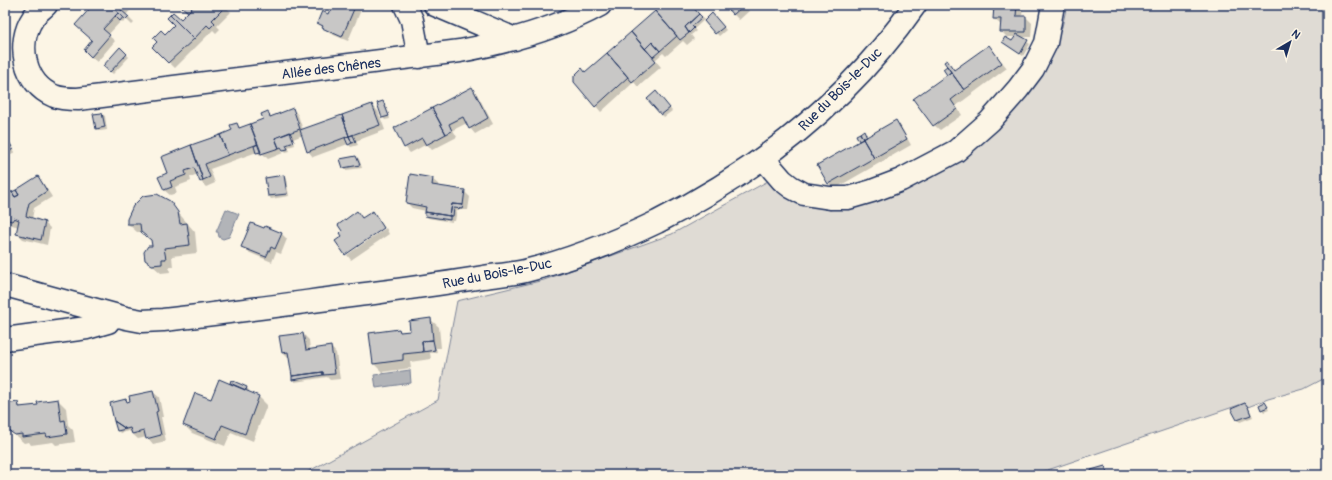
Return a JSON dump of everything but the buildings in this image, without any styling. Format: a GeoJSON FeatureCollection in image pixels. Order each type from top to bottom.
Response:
{"type":"FeatureCollection","features":[{"type":"Feature","properties":{"kind":"street","name":"Allée des Chênes"},"geometry":{"type":"LineString","coordinates":[[46,5],[33,18],[27,31],[24,48],[26,64],[30,74],[40,87],[54,96],[66,99],[78,99],[419,57],[480,48],[515,39],[561,24],[600,5]]}},
{"type":"Feature","properties":{"kind":"street"},"geometry":{"type":"LineString","coordinates":[[405,5],[412,20],[419,57]]}},
{"type":"Feature","properties":{"kind":"street"},"geometry":{"type":"LineString","coordinates":[[435,5],[515,39]]}},
{"type":"Feature","properties":{"kind":"street","name":"Rue du Bois-le-Duc"},"geometry":{"type":"LineString","coordinates":[[5,285],[112,315],[142,321],[169,319],[444,284],[525,271],[599,248],[634,233],[707,196],[763,158],[791,138],[825,108],[863,69],[915,5]]}},
{"type":"Feature","properties":{"kind":"street"},"geometry":{"type":"LineString","coordinates":[[763,158],[782,180],[804,194],[830,198],[848,198],[901,180],[956,151],[990,121],[1033,69],[1046,43],[1053,5]]}},
{"type":"Feature","properties":{"kind":"street"},"geometry":{"type":"LineString","coordinates":[[5,339],[87,328],[108,322],[112,315]]}},
{"type":"Feature","properties":{"kind":"shaded area"},"geometry":{"type":"Polygon","coordinates":[[[1067,5],[1327,5],[1327,377],[1304,389],[1268,399],[1248,407],[1245,403],[1033,475],[302,475],[438,400],[457,301],[544,280],[672,234],[768,181],[799,202],[830,210],[861,202],[938,172],[1043,70],[1062,27],[1067,5]]]}},
{"type":"Feature","properties":{"kind":"shaded area"},"geometry":{"type":"Polygon","coordinates":[[[226,209],[239,214],[229,237],[223,239],[219,237],[218,232],[216,232],[226,209]]]}},
{"type":"Feature","properties":{"kind":"shaded area"},"geometry":{"type":"Polygon","coordinates":[[[410,370],[411,383],[376,388],[374,375],[410,370]]]}}]}
